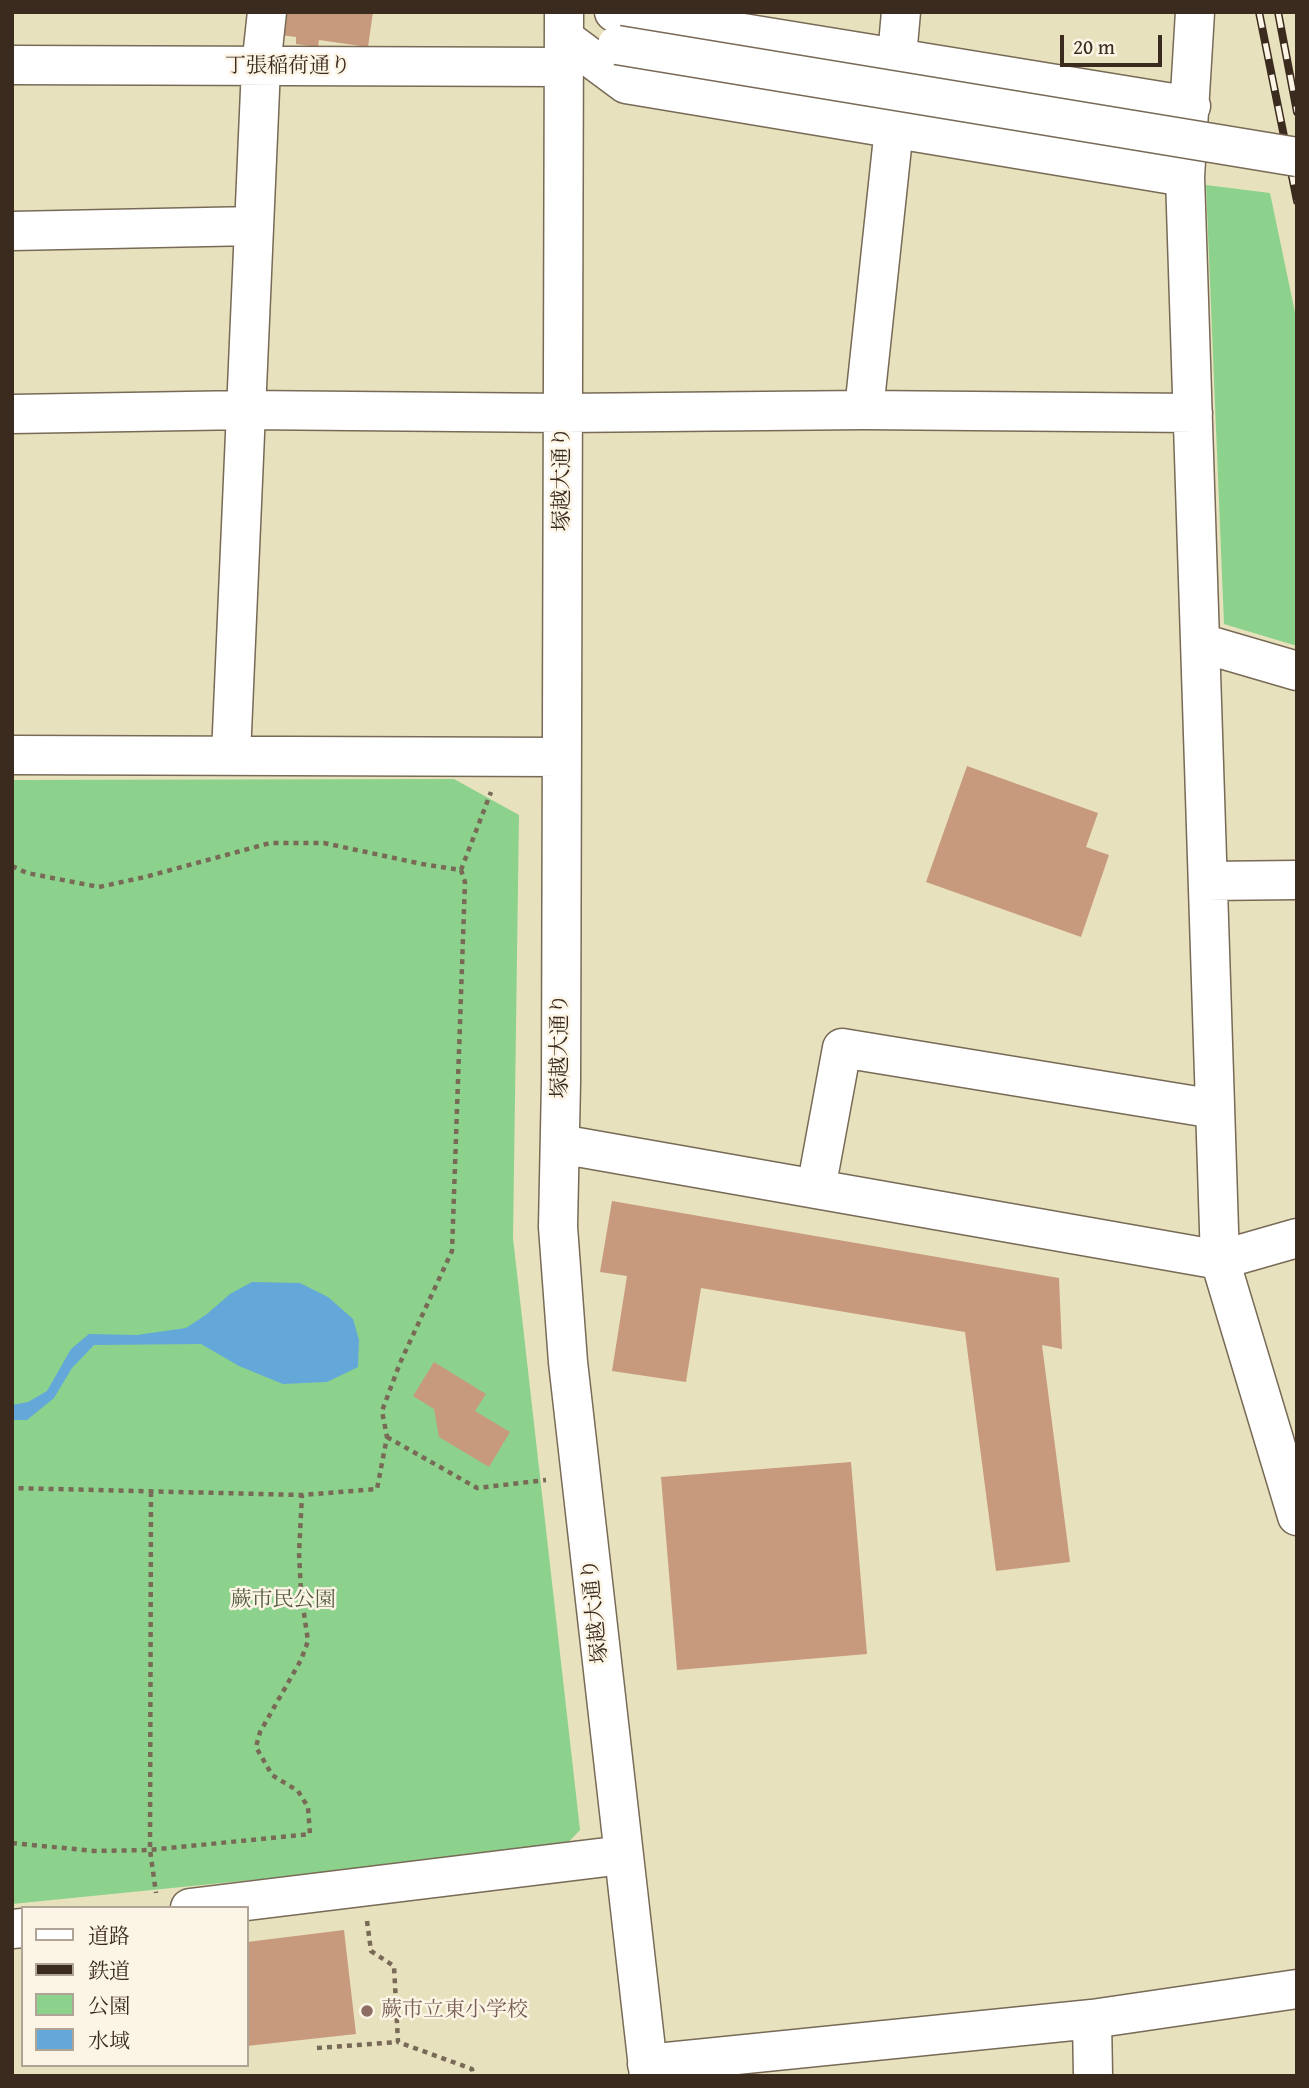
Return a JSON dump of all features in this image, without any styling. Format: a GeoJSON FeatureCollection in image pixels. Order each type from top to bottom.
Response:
{"type":"FeatureCollection","features":[{"type":"Feature","properties":{"kind":"street"},"geometry":{"type":"LineString","coordinates":[[231,755],[261,67],[267,12]]}},
{"type":"Feature","properties":{"kind":"street"},"geometry":{"type":"LineString","coordinates":[[897,57],[901,12]]}},
{"type":"Feature","properties":{"kind":"street"},"geometry":{"type":"LineString","coordinates":[[1195,12],[1185,177],[1220,1260],[1287,1445],[1297,1516]]}},
{"type":"Feature","properties":{"kind":"street"},"geometry":{"type":"LineString","coordinates":[[612,23],[897,57],[1191,106]]}},
{"type":"Feature","properties":{"kind":"street"},"geometry":{"type":"LineString","coordinates":[[612,23],[1297,157]]}},
{"type":"Feature","properties":{"kind":"street","name":"丁張稲荷通り"},"geometry":{"type":"LineString","coordinates":[[12,65],[261,67],[564,39],[612,23]]}},
{"type":"Feature","properties":{"kind":"street"},"geometry":{"type":"LineString","coordinates":[[564,39],[626,84],[1185,177]]}},
{"type":"Feature","properties":{"kind":"street","name":"塚越大通り"},"geometry":{"type":"LineString","coordinates":[[564,39],[558,1227],[568,1362],[648,2070]]}},
{"type":"Feature","properties":{"kind":"street"},"geometry":{"type":"LineString","coordinates":[[863,410],[894,128]]}},
{"type":"Feature","properties":{"kind":"street"},"geometry":{"type":"LineString","coordinates":[[12,231],[254,226]]}},
{"type":"Feature","properties":{"kind":"street"},"geometry":{"type":"LineString","coordinates":[[12,414],[246,410],[1193,413]]}},
{"type":"Feature","properties":{"kind":"street"},"geometry":{"type":"LineString","coordinates":[[1201,643],[1297,671]]}},
{"type":"Feature","properties":{"kind":"street"},"geometry":{"type":"LineString","coordinates":[[12,755],[561,757]]}},
{"type":"Feature","properties":{"kind":"street"},"geometry":{"type":"LineString","coordinates":[[1208,881],[1297,880]]}},
{"type":"Feature","properties":{"kind":"street"},"geometry":{"type":"LineString","coordinates":[[816,1189],[842,1048],[1215,1109]]}},
{"type":"Feature","properties":{"kind":"street"},"geometry":{"type":"LineString","coordinates":[[560,1144],[1220,1260],[1297,1238]]}},
{"type":"Feature","properties":{"kind":"street"},"geometry":{"type":"LineString","coordinates":[[173,1902],[362,1886],[623,1854]]}},
{"type":"Feature","properties":{"kind":"street"},"geometry":{"type":"LineString","coordinates":[[648,2070],[1091,2019],[1297,1989]]}},
{"type":"Feature","properties":{"kind":"street"},"geometry":{"type":"LineString","coordinates":[[1091,2019],[1093,2076]]}},
{"type":"Feature","properties":{"kind":"path"},"geometry":{"type":"LineString","coordinates":[[12,1488],[302,1495],[377,1489],[387,1437],[382,1411],[400,1363],[452,1251],[466,882],[461,870],[496,780]]}},
{"type":"Feature","properties":{"kind":"path"},"geometry":{"type":"LineString","coordinates":[[12,866],[27,873],[99,887],[270,843],[324,843],[461,870]]}},
{"type":"Feature","properties":{"kind":"path"},"geometry":{"type":"LineString","coordinates":[[387,1437],[477,1488],[582,1476]]}},
{"type":"Feature","properties":{"kind":"path"},"geometry":{"type":"LineString","coordinates":[[151,1492],[150,1850],[173,1902]]}},
{"type":"Feature","properties":{"kind":"path"},"geometry":{"type":"LineString","coordinates":[[12,1843],[94,1851],[150,1850],[310,1834],[308,1807],[298,1791],[272,1775],[256,1747],[260,1732],[301,1660],[308,1642],[299,1567],[302,1495]]}},
{"type":"Feature","properties":{"kind":"path"},"geometry":{"type":"LineString","coordinates":[[362,1886],[371,1951],[394,1966],[398,2042]]}},
{"type":"Feature","properties":{"kind":"path"},"geometry":{"type":"LineString","coordinates":[[317,2048],[398,2042],[472,2069],[473,2076]]}},
{"type":"Feature","properties":{"kind":"green space"},"geometry":{"type":"Polygon","coordinates":[[[1206,185],[1270,193],[1297,322],[1297,646],[1224,624],[1206,185]]]}},
{"type":"Feature","properties":{"kind":"green space","name":"蕨市民公園"},"geometry":{"type":"Polygon","coordinates":[[[454,779],[519,815],[513,1238],[580,1830],[562,1849],[12,1904],[12,780],[454,779]]]}},
{"type":"Feature","properties":{"kind":"water"},"geometry":{"type":"Polygon","coordinates":[[[252,1282],[300,1283],[328,1297],[353,1319],[359,1340],[358,1367],[327,1382],[283,1384],[239,1366],[201,1344],[94,1345],[72,1368],[54,1398],[27,1420],[12,1420],[12,1405],[28,1402],[47,1391],[71,1349],[89,1334],[137,1335],[186,1328],[230,1294],[252,1282]]]}},
{"type":"Feature","properties":{"kind":"building"},"geometry":{"type":"Polygon","coordinates":[[[283,12],[373,12],[368,47],[319,40],[318,47],[296,44],[296,37],[280,35],[283,12]]]}},
{"type":"Feature","properties":{"kind":"building"},"geometry":{"type":"Polygon","coordinates":[[[967,766],[1098,813],[1086,847],[1109,855],[1081,937],[926,882],[967,766]]]}},
{"type":"Feature","properties":{"kind":"building"},"geometry":{"type":"Polygon","coordinates":[[[612,1201],[1059,1278],[1062,1349],[1042,1345],[1070,1562],[996,1571],[965,1332],[701,1288],[686,1382],[612,1371],[627,1276],[600,1272],[612,1201]]]}},
{"type":"Feature","properties":{"kind":"building"},"geometry":{"type":"Polygon","coordinates":[[[434,1362],[486,1394],[475,1411],[510,1432],[489,1467],[439,1437],[434,1409],[413,1396],[434,1362]]]}},
{"type":"Feature","properties":{"kind":"building"},"geometry":{"type":"Polygon","coordinates":[[[851,1462],[867,1654],[677,1670],[661,1477],[851,1462]]]}},
{"type":"Feature","properties":{"kind":"building"},"geometry":{"type":"Polygon","coordinates":[[[344,1930],[356,2034],[248,2046],[248,1942],[344,1930]]]}},
{"type":"Feature","properties":{"kind":"railway"},"geometry":{"type":"LineString","coordinates":[[1259,12],[1297,201]]}},
{"type":"Feature","properties":{"kind":"railway"},"geometry":{"type":"LineString","coordinates":[[1278,12],[1297,112]]}},
{"type":"Feature","properties":{"kind":"place","name":"蕨市立東小学校"},"geometry":{"type":"Point","coordinates":[367,2011]}}]}
